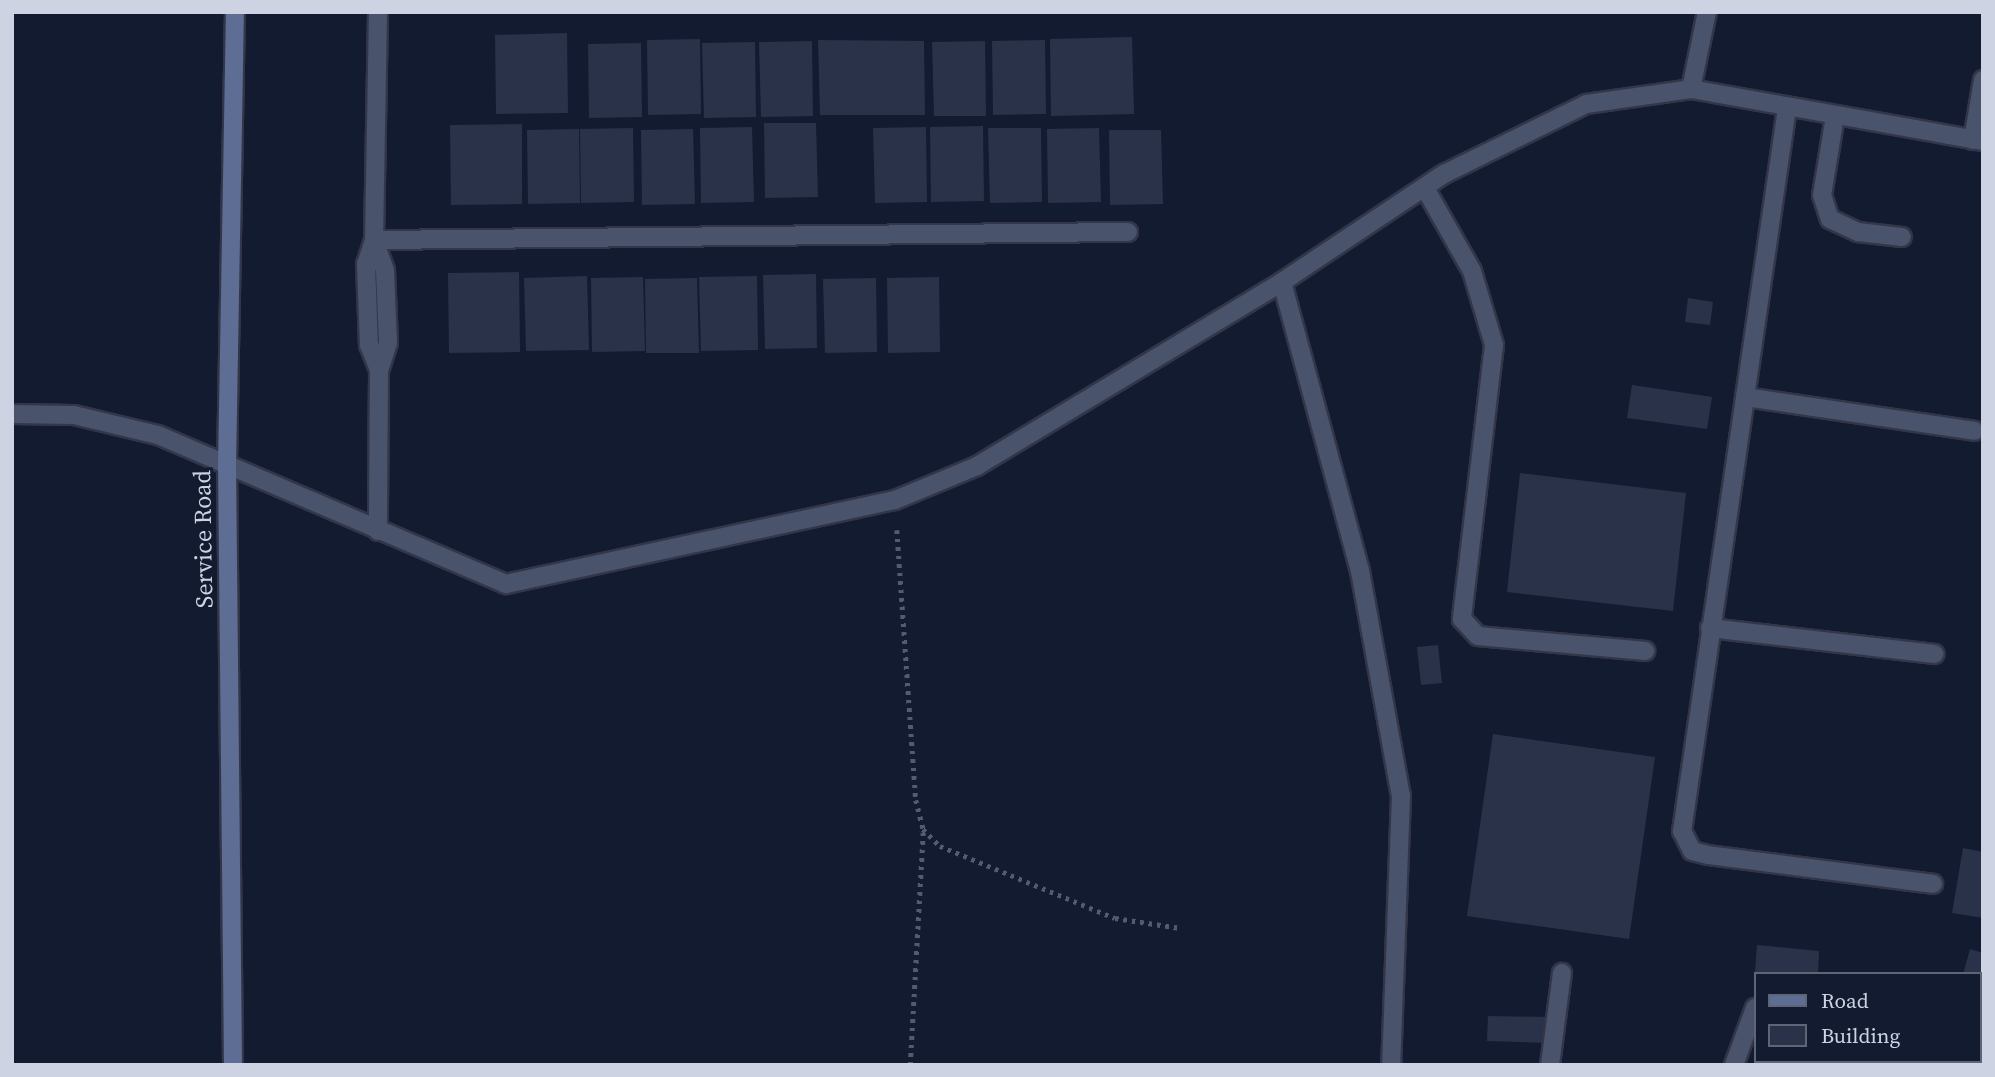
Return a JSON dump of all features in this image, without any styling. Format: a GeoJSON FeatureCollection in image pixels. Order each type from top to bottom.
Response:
{"type":"FeatureCollection","features":[{"type":"Feature","properties":{"kind":"main road","name":"Service Road"},"geometry":{"type":"LineString","coordinates":[[233,1065],[227,467],[235,12]]}},
{"type":"Feature","properties":{"kind":"street"},"geometry":{"type":"LineString","coordinates":[[378,12],[374,240],[385,271],[388,343],[379,370],[378,531]]}},
{"type":"Feature","properties":{"kind":"street"},"geometry":{"type":"LineString","coordinates":[[1691,89],[1707,12]]}},
{"type":"Feature","properties":{"kind":"street"},"geometry":{"type":"LineString","coordinates":[[12,414],[74,415],[158,435],[227,467],[506,584],[895,500],[977,466],[1282,282],[1444,174],[1586,104],[1691,89],[1978,141],[1983,80]]}},
{"type":"Feature","properties":{"kind":"street"},"geometry":{"type":"LineString","coordinates":[[1787,108],[1682,831],[1692,851],[1933,884]]}},
{"type":"Feature","properties":{"kind":"street"},"geometry":{"type":"LineString","coordinates":[[1835,116],[1822,195],[1830,219],[1858,232],[1902,237]]}},
{"type":"Feature","properties":{"kind":"street"},"geometry":{"type":"LineString","coordinates":[[1425,188],[1472,271],[1494,345],[1462,619],[1478,636],[1645,651]]}},
{"type":"Feature","properties":{"kind":"street"},"geometry":{"type":"LineString","coordinates":[[374,240],[1128,232]]}},
{"type":"Feature","properties":{"kind":"street"},"geometry":{"type":"LineString","coordinates":[[1282,282],[1360,571],[1401,796],[1391,1065]]}},
{"type":"Feature","properties":{"kind":"street"},"geometry":{"type":"LineString","coordinates":[[1745,397],[1975,430]]}},
{"type":"Feature","properties":{"kind":"street"},"geometry":{"type":"LineString","coordinates":[[1710,628],[1934,654]]}},
{"type":"Feature","properties":{"kind":"street"},"geometry":{"type":"LineString","coordinates":[[1550,1065],[1562,973]]}},
{"type":"Feature","properties":{"kind":"street"},"geometry":{"type":"LineString","coordinates":[[1734,1065],[1754,1011]]}},
{"type":"Feature","properties":{"kind":"path"},"geometry":{"type":"LineString","coordinates":[[895,500],[916,800],[923,829],[910,1065]]}},
{"type":"Feature","properties":{"kind":"path"},"geometry":{"type":"LineString","coordinates":[[923,829],[940,846],[1102,914],[1180,928]]}},
{"type":"Feature","properties":{"kind":"building"},"geometry":{"type":"Polygon","coordinates":[[[567,33],[568,113],[496,114],[495,35],[567,33]]]}},
{"type":"Feature","properties":{"kind":"building"},"geometry":{"type":"Polygon","coordinates":[[[1132,37],[1134,114],[1051,116],[1050,39],[1132,37]]]}},
{"type":"Feature","properties":{"kind":"building"},"geometry":{"type":"Polygon","coordinates":[[[700,39],[701,114],[648,115],[647,40],[700,39]]]}},
{"type":"Feature","properties":{"kind":"building"},"geometry":{"type":"Polygon","coordinates":[[[818,40],[924,41],[925,115],[820,115],[818,40]]]}},
{"type":"Feature","properties":{"kind":"building"},"geometry":{"type":"Polygon","coordinates":[[[1045,40],[1046,114],[993,115],[992,41],[1045,40]]]}},
{"type":"Feature","properties":{"kind":"building"},"geometry":{"type":"Polygon","coordinates":[[[812,41],[813,116],[761,117],[759,42],[812,41]]]}},
{"type":"Feature","properties":{"kind":"building"},"geometry":{"type":"Polygon","coordinates":[[[985,41],[986,116],[934,116],[932,42],[985,41]]]}},
{"type":"Feature","properties":{"kind":"building"},"geometry":{"type":"Polygon","coordinates":[[[755,42],[756,117],[704,118],[702,43],[755,42]]]}},
{"type":"Feature","properties":{"kind":"building"},"geometry":{"type":"Polygon","coordinates":[[[641,43],[642,117],[589,118],[588,44],[641,43]]]}},
{"type":"Feature","properties":{"kind":"building"},"geometry":{"type":"Polygon","coordinates":[[[764,123],[816,123],[818,197],[765,198],[764,123]]]}},
{"type":"Feature","properties":{"kind":"building"},"geometry":{"type":"Polygon","coordinates":[[[522,124],[522,204],[451,205],[450,125],[522,124]]]}},
{"type":"Feature","properties":{"kind":"building"},"geometry":{"type":"Polygon","coordinates":[[[983,126],[984,201],[931,202],[930,127],[983,126]]]}},
{"type":"Feature","properties":{"kind":"building"},"geometry":{"type":"Polygon","coordinates":[[[752,127],[754,202],[701,203],[700,128],[752,127]]]}},
{"type":"Feature","properties":{"kind":"building"},"geometry":{"type":"Polygon","coordinates":[[[926,127],[927,202],[875,203],[873,128],[926,127]]]}},
{"type":"Feature","properties":{"kind":"building"},"geometry":{"type":"Polygon","coordinates":[[[633,128],[634,202],[581,203],[580,129],[633,128]]]}},
{"type":"Feature","properties":{"kind":"building"},"geometry":{"type":"Polygon","coordinates":[[[988,128],[1041,128],[1042,202],[990,203],[988,128]]]}},
{"type":"Feature","properties":{"kind":"building"},"geometry":{"type":"Polygon","coordinates":[[[1099,128],[1101,202],[1048,203],[1047,129],[1099,128]]]}},
{"type":"Feature","properties":{"kind":"building"},"geometry":{"type":"Polygon","coordinates":[[[579,129],[580,203],[528,204],[527,130],[579,129]]]}},
{"type":"Feature","properties":{"kind":"building"},"geometry":{"type":"Polygon","coordinates":[[[693,129],[695,204],[642,205],[641,130],[693,129]]]}},
{"type":"Feature","properties":{"kind":"building"},"geometry":{"type":"Polygon","coordinates":[[[1109,130],[1161,130],[1163,204],[1110,205],[1109,130]]]}},
{"type":"Feature","properties":{"kind":"building"},"geometry":{"type":"Polygon","coordinates":[[[519,272],[520,352],[449,353],[448,273],[519,272]]]}},
{"type":"Feature","properties":{"kind":"building"},"geometry":{"type":"Polygon","coordinates":[[[816,274],[817,348],[765,349],[763,275],[816,274]]]}},
{"type":"Feature","properties":{"kind":"building"},"geometry":{"type":"Polygon","coordinates":[[[587,276],[589,350],[526,351],[524,278],[587,276]]]}},
{"type":"Feature","properties":{"kind":"building"},"geometry":{"type":"Polygon","coordinates":[[[757,276],[758,350],[701,351],[699,277],[757,276]]]}},
{"type":"Feature","properties":{"kind":"building"},"geometry":{"type":"Polygon","coordinates":[[[643,277],[645,351],[592,352],[591,278],[643,277]]]}},
{"type":"Feature","properties":{"kind":"building"},"geometry":{"type":"Polygon","coordinates":[[[939,277],[940,352],[888,353],[887,278],[939,277]]]}},
{"type":"Feature","properties":{"kind":"building"},"geometry":{"type":"Polygon","coordinates":[[[697,278],[699,353],[646,353],[645,279],[697,278]]]}},
{"type":"Feature","properties":{"kind":"building"},"geometry":{"type":"Polygon","coordinates":[[[876,278],[877,352],[825,353],[823,279],[876,278]]]}},
{"type":"Feature","properties":{"kind":"building"},"geometry":{"type":"Polygon","coordinates":[[[1688,298],[1713,302],[1710,325],[1685,322],[1688,298]]]}},
{"type":"Feature","properties":{"kind":"building"},"geometry":{"type":"Polygon","coordinates":[[[1632,385],[1712,397],[1707,429],[1627,418],[1632,385]]]}},
{"type":"Feature","properties":{"kind":"building"},"geometry":{"type":"Polygon","coordinates":[[[1520,473],[1686,493],[1673,611],[1507,592],[1520,473]]]}},
{"type":"Feature","properties":{"kind":"building"},"geometry":{"type":"Polygon","coordinates":[[[1438,645],[1442,683],[1421,685],[1417,647],[1438,645]]]}},
{"type":"Feature","properties":{"kind":"building"},"geometry":{"type":"Polygon","coordinates":[[[1493,734],[1655,757],[1629,939],[1467,916],[1493,734]]]}},
{"type":"Feature","properties":{"kind":"building"},"geometry":{"type":"Polygon","coordinates":[[[1963,848],[1983,852],[1983,918],[1952,913],[1963,848]]]}},
{"type":"Feature","properties":{"kind":"building"},"geometry":{"type":"Polygon","coordinates":[[[1757,945],[1819,951],[1818,972],[1755,972],[1757,945]]]}},
{"type":"Feature","properties":{"kind":"building"},"geometry":{"type":"Polygon","coordinates":[[[1970,949],[1983,953],[1983,991],[1981,972],[1964,972],[1970,949]]]}},
{"type":"Feature","properties":{"kind":"building"},"geometry":{"type":"Polygon","coordinates":[[[1488,1016],[1547,1017],[1546,1043],[1487,1041],[1488,1016]]]}},
{"type":"Feature","properties":{"kind":"building"},"geometry":{"type":"Polygon","coordinates":[[[1981,1052],[1983,1065],[1934,1065],[1981,1063],[1981,1052]]]}}]}
